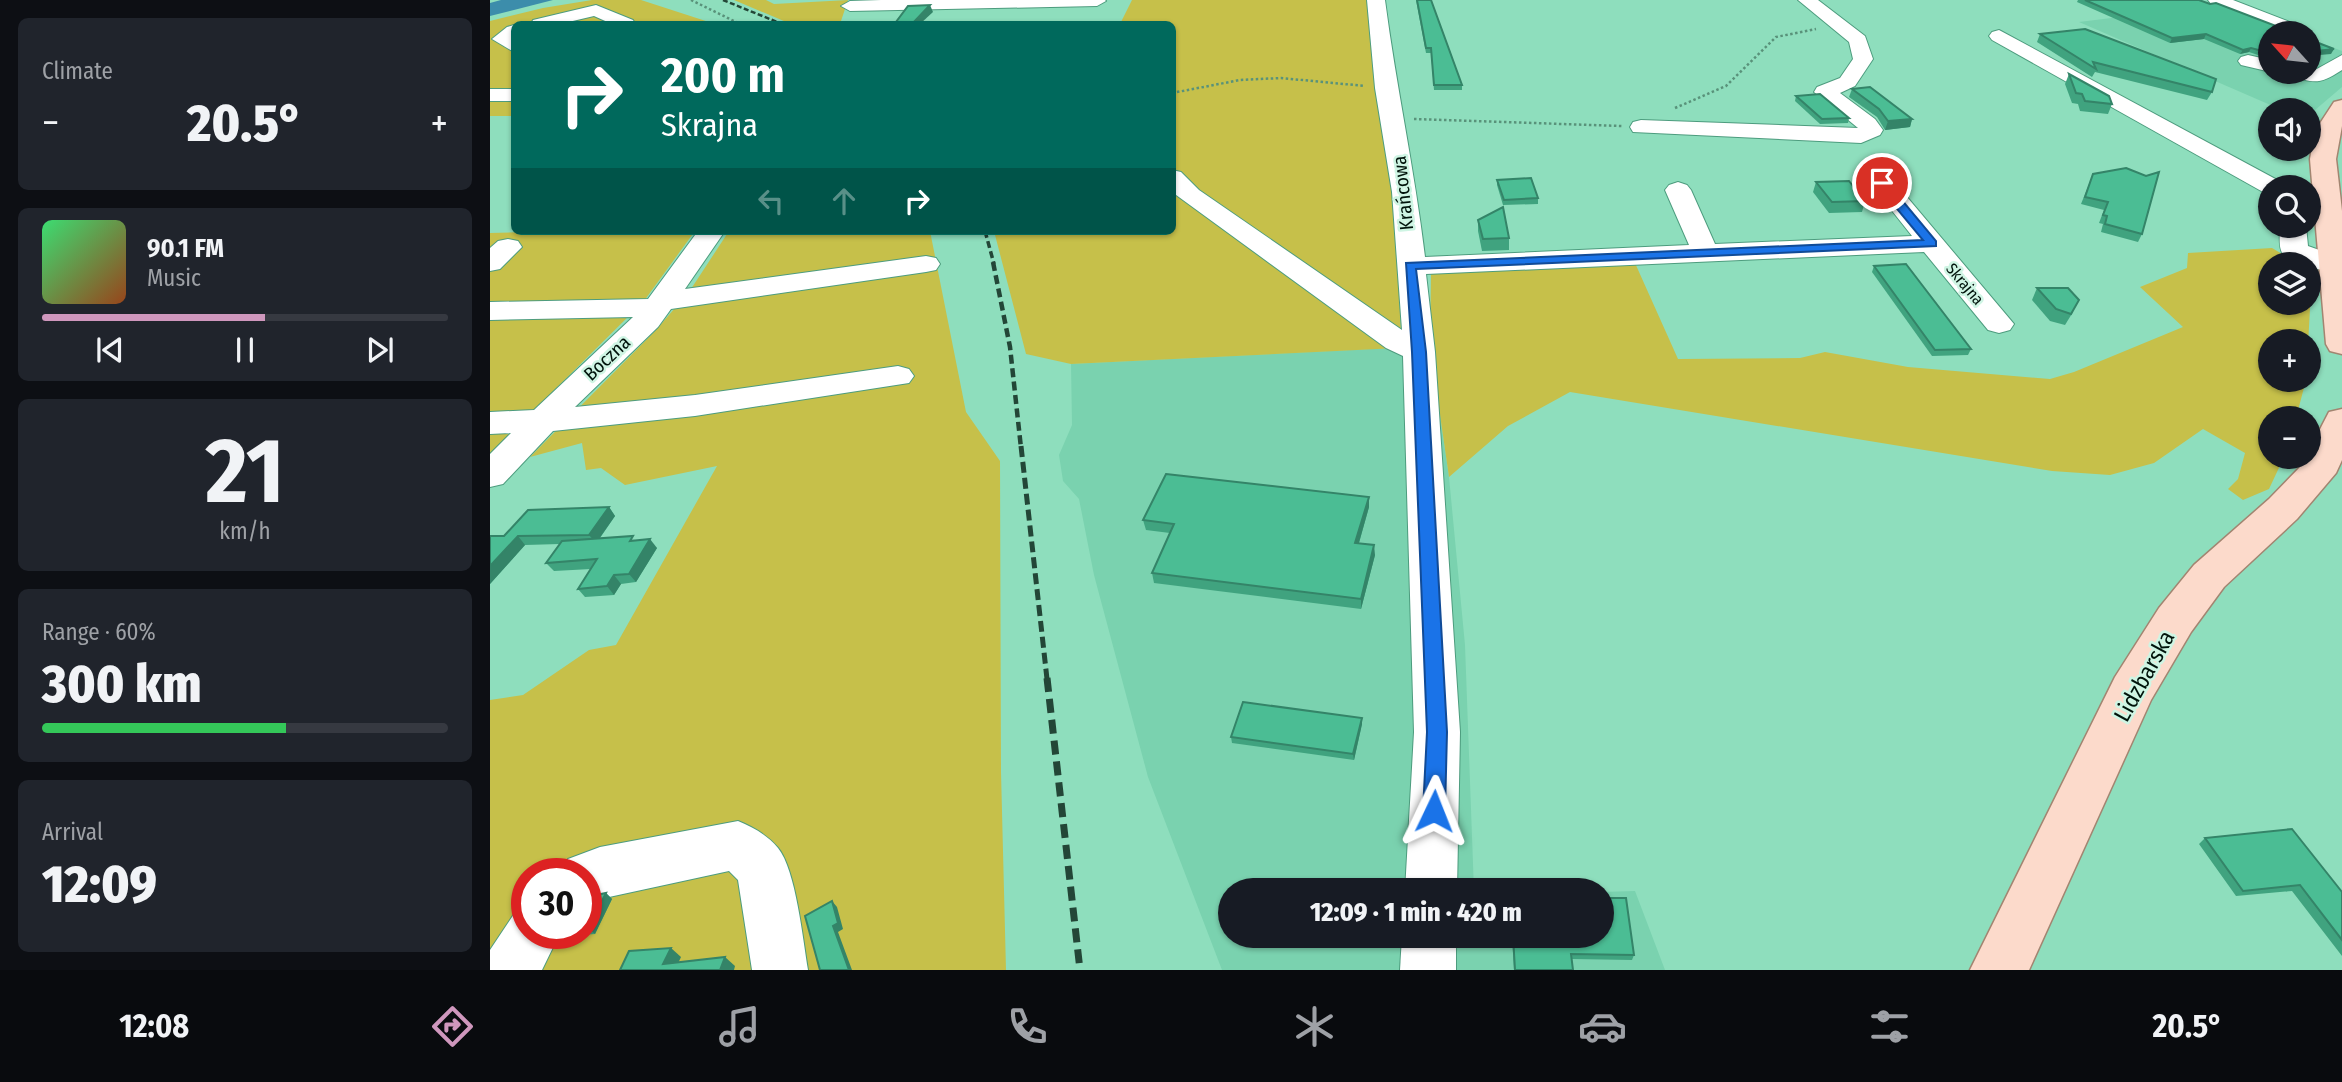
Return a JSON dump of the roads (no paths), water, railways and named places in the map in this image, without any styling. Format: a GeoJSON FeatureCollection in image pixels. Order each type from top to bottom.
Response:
{"type":"FeatureCollection","features":[{"type":"Feature","properties":{"kind":"main road"},"geometry":{"type":"LineString","coordinates":[[2342,107],[2327,131],[2323,159],[2342,344]]}},
{"type":"Feature","properties":{"kind":"main road","name":"Lidzbarska"},"geometry":{"type":"LineString","coordinates":[[1998,970],[2132,691],[2175,620],[2209,576],[2283,509],[2317,473],[2342,421]]}},
{"type":"Feature","properties":{"kind":"street","name":"Krańcowa"},"geometry":{"type":"LineString","coordinates":[[1376,0],[1389,103],[1405,192],[1419,352],[1437,732],[1431,878]]}},
{"type":"Feature","properties":{"kind":"street"},"geometry":{"type":"LineString","coordinates":[[1641,127],[1861,136],[1870,133],[1872,130],[1867,124],[1825,92],[1848,82],[1863,58],[1858,40],[1807,0]]}},
{"type":"Feature","properties":{"kind":"street"},"geometry":{"type":"LineString","coordinates":[[2217,0],[2324,44]]}},
{"type":"Feature","properties":{"kind":"street"},"geometry":{"type":"LineString","coordinates":[[849,13],[1097,1]]}},
{"type":"Feature","properties":{"kind":"street"},"geometry":{"type":"LineString","coordinates":[[552,21],[596,10],[620,21]]}},
{"type":"Feature","properties":{"kind":"street"},"geometry":{"type":"LineString","coordinates":[[849,13],[1018,19]]}},
{"type":"Feature","properties":{"kind":"street"},"geometry":{"type":"LineString","coordinates":[[1999,36],[2258,179]]}},
{"type":"Feature","properties":{"kind":"street"},"geometry":{"type":"LineString","coordinates":[[2248,61],[2258,63]]}},
{"type":"Feature","properties":{"kind":"street"},"geometry":{"type":"LineString","coordinates":[[490,95],[511,95]]}},
{"type":"Feature","properties":{"kind":"street"},"geometry":{"type":"LineString","coordinates":[[1176,181],[1190,195],[1398,341],[1419,352]]}},
{"type":"Feature","properties":{"kind":"street","name":"Skrajna"},"geometry":{"type":"LineString","coordinates":[[1882,183],[1998,324]]}},
{"type":"Feature","properties":{"kind":"street"},"geometry":{"type":"LineString","coordinates":[[1678,190],[1706,254]]}},
{"type":"Feature","properties":{"kind":"street","name":"Boczna"},"geometry":{"type":"LineString","coordinates":[[490,475],[647,321],[709,235]]}},
{"type":"Feature","properties":{"kind":"street"},"geometry":{"type":"LineString","coordinates":[[2293,238],[2294,251],[2334,265]]}},
{"type":"Feature","properties":{"kind":"street","name":"Skrajna"},"geometry":{"type":"LineString","coordinates":[[1410,265],[1932,243]]}},
{"type":"Feature","properties":{"kind":"street"},"geometry":{"type":"LineString","coordinates":[[490,311],[659,305],[926,264]]}},
{"type":"Feature","properties":{"kind":"street"},"geometry":{"type":"LineString","coordinates":[[490,423],[542,422],[705,404],[898,376]]}},
{"type":"Feature","properties":{"kind":"street"},"geometry":{"type":"LineString","coordinates":[[602,872],[738,845],[761,867],[770,904],[780,970]]}},
{"type":"Feature","properties":{"kind":"street"},"geometry":{"type":"LineString","coordinates":[[1428,970],[1429,948]]}},
{"type":"Feature","properties":{"kind":"street"},"geometry":{"type":"LineString","coordinates":[[510,970],[523,949]]}},
{"type":"Feature","properties":{"kind":"water"},"geometry":{"type":"Polygon","coordinates":[[[501,0],[553,0],[490,16],[490,3],[501,0]]]}},
{"type":"Feature","properties":{"kind":"railway"},"geometry":{"type":"LineString","coordinates":[[723,0],[775,21]]}},
{"type":"Feature","properties":{"kind":"railway"},"geometry":{"type":"LineString","coordinates":[[986,235],[994,264]]}},
{"type":"Feature","properties":{"kind":"railway"},"geometry":{"type":"LineString","coordinates":[[993,262],[1010,347],[1021,448]]}},
{"type":"Feature","properties":{"kind":"railway"},"geometry":{"type":"LineString","coordinates":[[1021,446],[1047,679]]}},
{"type":"Feature","properties":{"kind":"railway"},"geometry":{"type":"LineString","coordinates":[[1047,678],[1080,970]]}}]}
